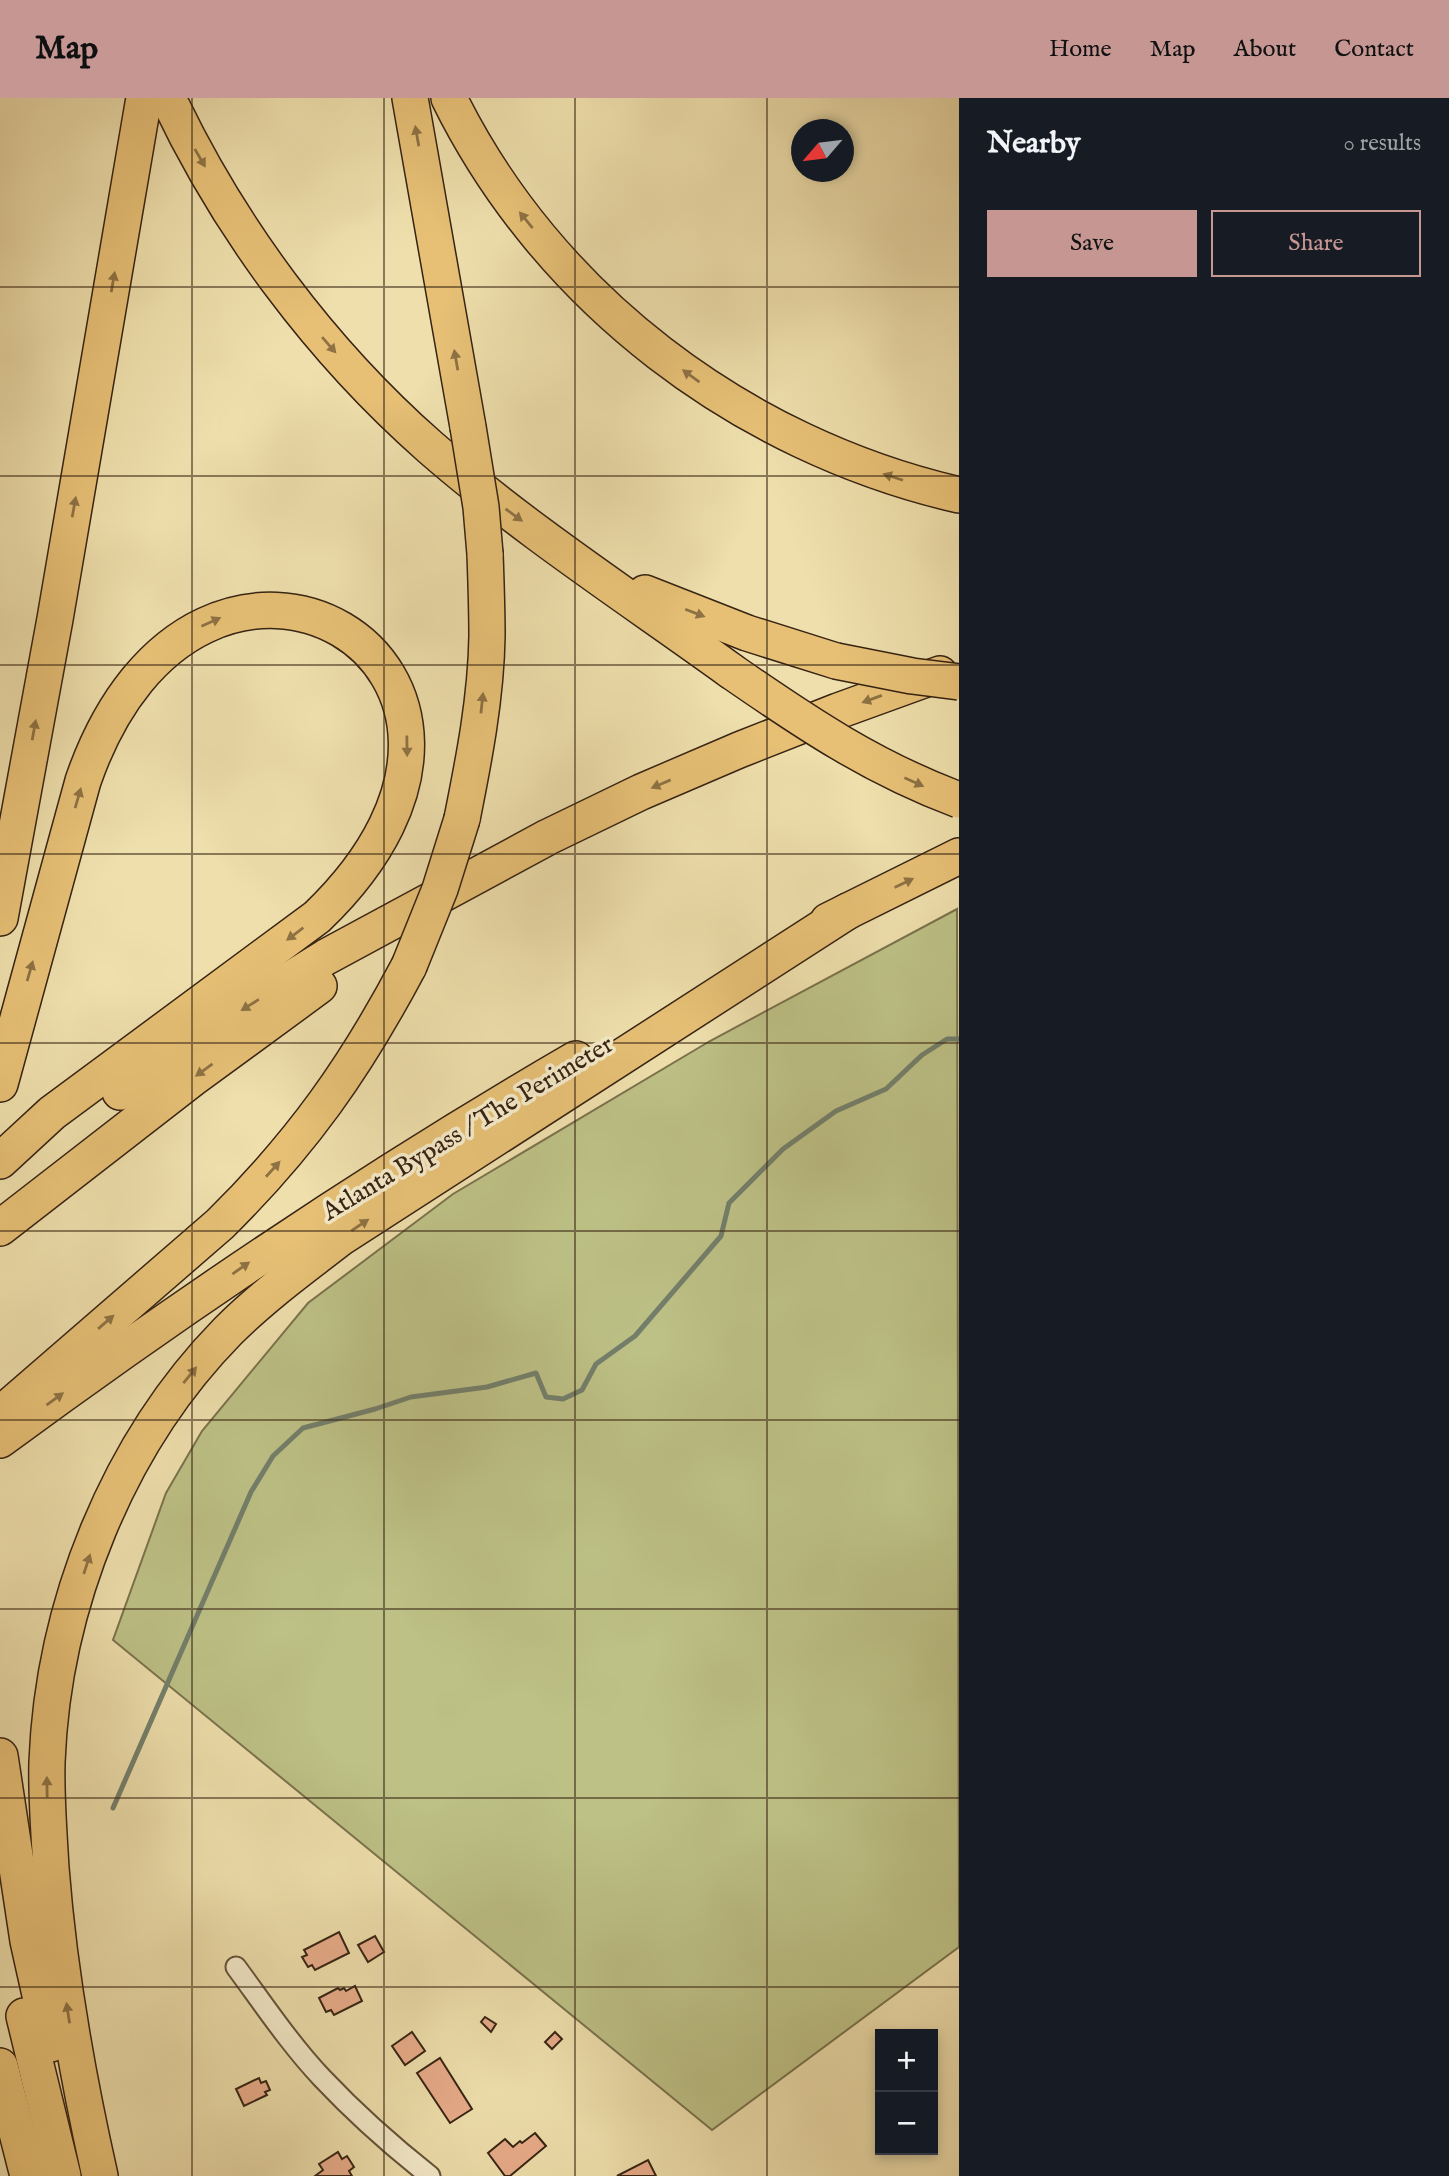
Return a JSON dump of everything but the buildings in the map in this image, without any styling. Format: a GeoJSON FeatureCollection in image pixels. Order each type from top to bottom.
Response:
{"type":"FeatureCollection","features":[{"type":"Feature","properties":{"kind":"highway"},"geometry":{"type":"LineString","coordinates":[[168,98],[212,180],[283,287],[325,341],[380,401],[429,446],[497,502],[731,671],[853,752],[910,781],[959,800]]}},
{"type":"Feature","properties":{"kind":"highway"},"geometry":{"type":"LineString","coordinates":[[0,1416],[220,1224],[270,1173],[317,1116],[350,1070],[409,966],[440,889],[462,819],[482,702],[487,638],[485,554],[481,507],[468,427],[410,98]]}},
{"type":"Feature","properties":{"kind":"highway"},"geometry":{"type":"LineString","coordinates":[[449,98],[472,142],[516,208],[576,278],[634,333],[708,389],[777,429],[849,461],[925,487],[959,495]]}},
{"type":"Feature","properties":{"kind":"highway"},"geometry":{"type":"LineString","coordinates":[[0,918],[55,619],[142,113]]}},
{"type":"Feature","properties":{"kind":"highway"},"geometry":{"type":"LineString","coordinates":[[547,539],[648,594],[747,633],[836,660],[912,676],[959,682]]}},
{"type":"Feature","properties":{"kind":"highway"},"geometry":{"type":"LineString","coordinates":[[0,1084],[83,781],[99,740],[130,688],[158,658],[187,635],[211,621],[242,612],[281,610],[311,616],[340,628],[366,647],[387,673],[399,700],[408,750],[395,807],[369,860],[345,890],[317,917],[52,1114],[0,1161]]}},
{"type":"Feature","properties":{"kind":"highway"},"geometry":{"type":"LineString","coordinates":[[0,1177],[230,1017],[326,957],[457,885],[548,837],[653,787],[838,711],[959,667]]}},
{"type":"Feature","properties":{"kind":"highway","name":"Atlanta Bypass / The Perimeter"},"geometry":{"type":"LineString","coordinates":[[0,1440],[268,1249],[454,1131],[608,1040],[727,974],[959,856]]}},
{"type":"Feature","properties":{"kind":"highway"},"geometry":{"type":"LineString","coordinates":[[0,1228],[191,1079],[457,885]]}},
{"type":"Feature","properties":{"kind":"highway"},"geometry":{"type":"LineString","coordinates":[[100,2176],[62,1981],[48,1821],[47,1764],[54,1691],[74,1604],[90,1554],[122,1479],[136,1455],[176,1392],[203,1359],[271,1291],[342,1237],[848,911]]}},
{"type":"Feature","properties":{"kind":"highway"},"geometry":{"type":"LineString","coordinates":[[0,1756],[33,1965],[60,2085],[85,2176]]}},
{"type":"Feature","properties":{"kind":"highway"},"geometry":{"type":"LineString","coordinates":[[0,1888],[24,2013],[63,2176]]}},
{"type":"Feature","properties":{"kind":"highway"},"geometry":{"type":"LineString","coordinates":[[0,2066],[28,2176]]}},
{"type":"Feature","properties":{"kind":"street"},"geometry":{"type":"LineString","coordinates":[[236,1967],[282,2030],[322,2077],[399,2152],[429,2176]]}},
{"type":"Feature","properties":{"kind":"green space"},"geometry":{"type":"Polygon","coordinates":[[[957,909],[959,1947],[712,2130],[113,1640],[166,1493],[202,1431],[308,1303],[453,1194],[710,1041],[957,909]]]}},
{"type":"Feature","properties":{"kind":"waterway"},"geometry":{"type":"LineString","coordinates":[[113,1808],[251,1492],[273,1456],[303,1428],[411,1397],[487,1387],[536,1373],[546,1397],[563,1399],[582,1390],[596,1364],[635,1336],[721,1236],[729,1203],[783,1149],[836,1111],[886,1089],[922,1055],[947,1039],[959,1039]]}}]}
